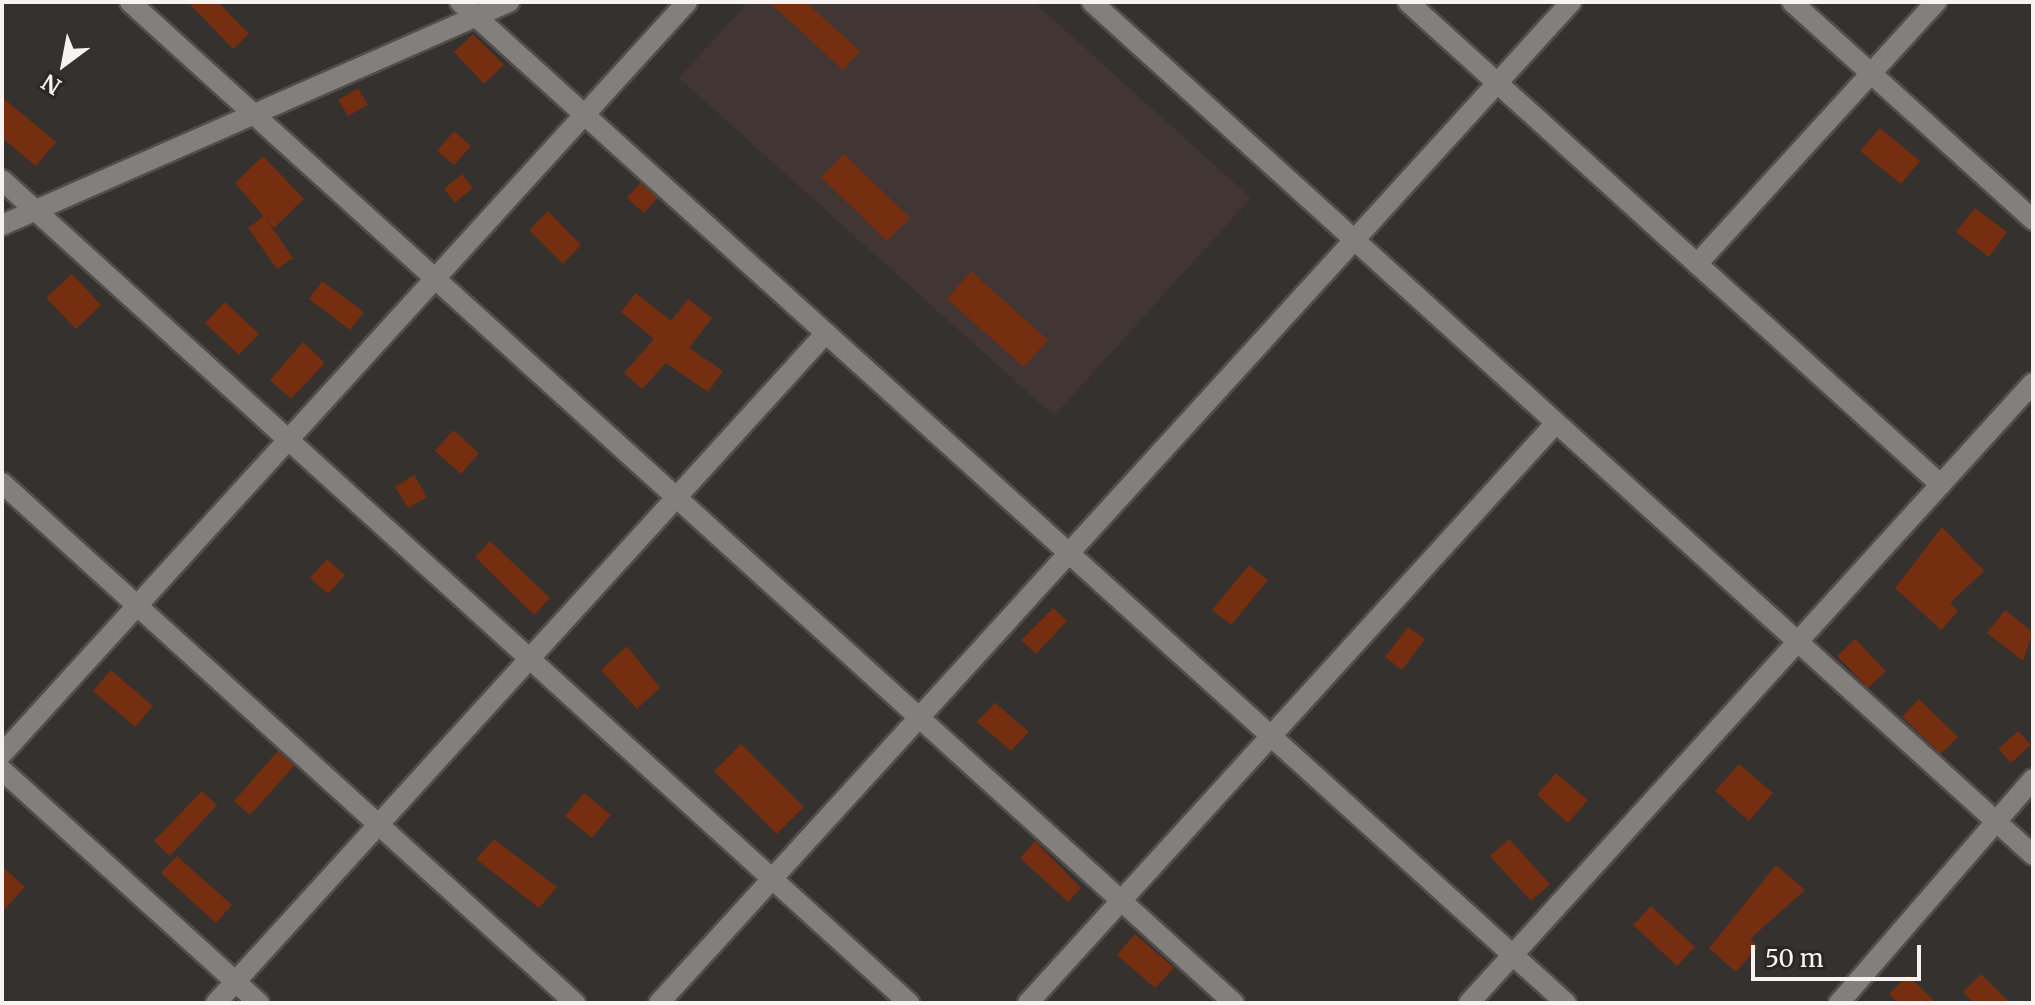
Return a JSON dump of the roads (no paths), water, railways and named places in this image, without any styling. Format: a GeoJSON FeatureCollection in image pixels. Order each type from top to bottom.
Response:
{"type":"FeatureCollection","features":[{"type":"Feature","properties":{"kind":"street"},"geometry":{"type":"LineString","coordinates":[[130,2],[1234,1003]]}},
{"type":"Feature","properties":{"kind":"street"},"geometry":{"type":"LineString","coordinates":[[460,2],[1566,1003]]}},
{"type":"Feature","properties":{"kind":"street"},"geometry":{"type":"LineString","coordinates":[[2,225],[256,117],[509,2]]}},
{"type":"Feature","properties":{"kind":"street"},"geometry":{"type":"LineString","coordinates":[[2,754],[687,2]]}},
{"type":"Feature","properties":{"kind":"street"},"geometry":{"type":"LineString","coordinates":[[1092,2],[2033,855]]}},
{"type":"Feature","properties":{"kind":"street"},"geometry":{"type":"LineString","coordinates":[[1408,2],[1941,485]]}},
{"type":"Feature","properties":{"kind":"street"},"geometry":{"type":"LineString","coordinates":[[659,1003],[1571,2]]}},
{"type":"Feature","properties":{"kind":"street"},"geometry":{"type":"LineString","coordinates":[[1792,2],[2033,220]]}},
{"type":"Feature","properties":{"kind":"street"},"geometry":{"type":"LineString","coordinates":[[1697,264],[1936,2]]}},
{"type":"Feature","properties":{"kind":"street"},"geometry":{"type":"LineString","coordinates":[[2,180],[909,1003]]}},
{"type":"Feature","properties":{"kind":"street"},"geometry":{"type":"LineString","coordinates":[[216,1003],[826,333]]}},
{"type":"Feature","properties":{"kind":"street"},"geometry":{"type":"LineString","coordinates":[[1469,1003],[2033,383]]}},
{"type":"Feature","properties":{"kind":"street"},"geometry":{"type":"LineString","coordinates":[[1028,1003],[1556,423]]}},
{"type":"Feature","properties":{"kind":"street"},"geometry":{"type":"LineString","coordinates":[[2,483],[575,1003]]}},
{"type":"Feature","properties":{"kind":"street"},"geometry":{"type":"LineString","coordinates":[[2,770],[259,1003]]}},
{"type":"Feature","properties":{"kind":"street"},"geometry":{"type":"LineString","coordinates":[[1839,1003],[2033,779]]}}]}
